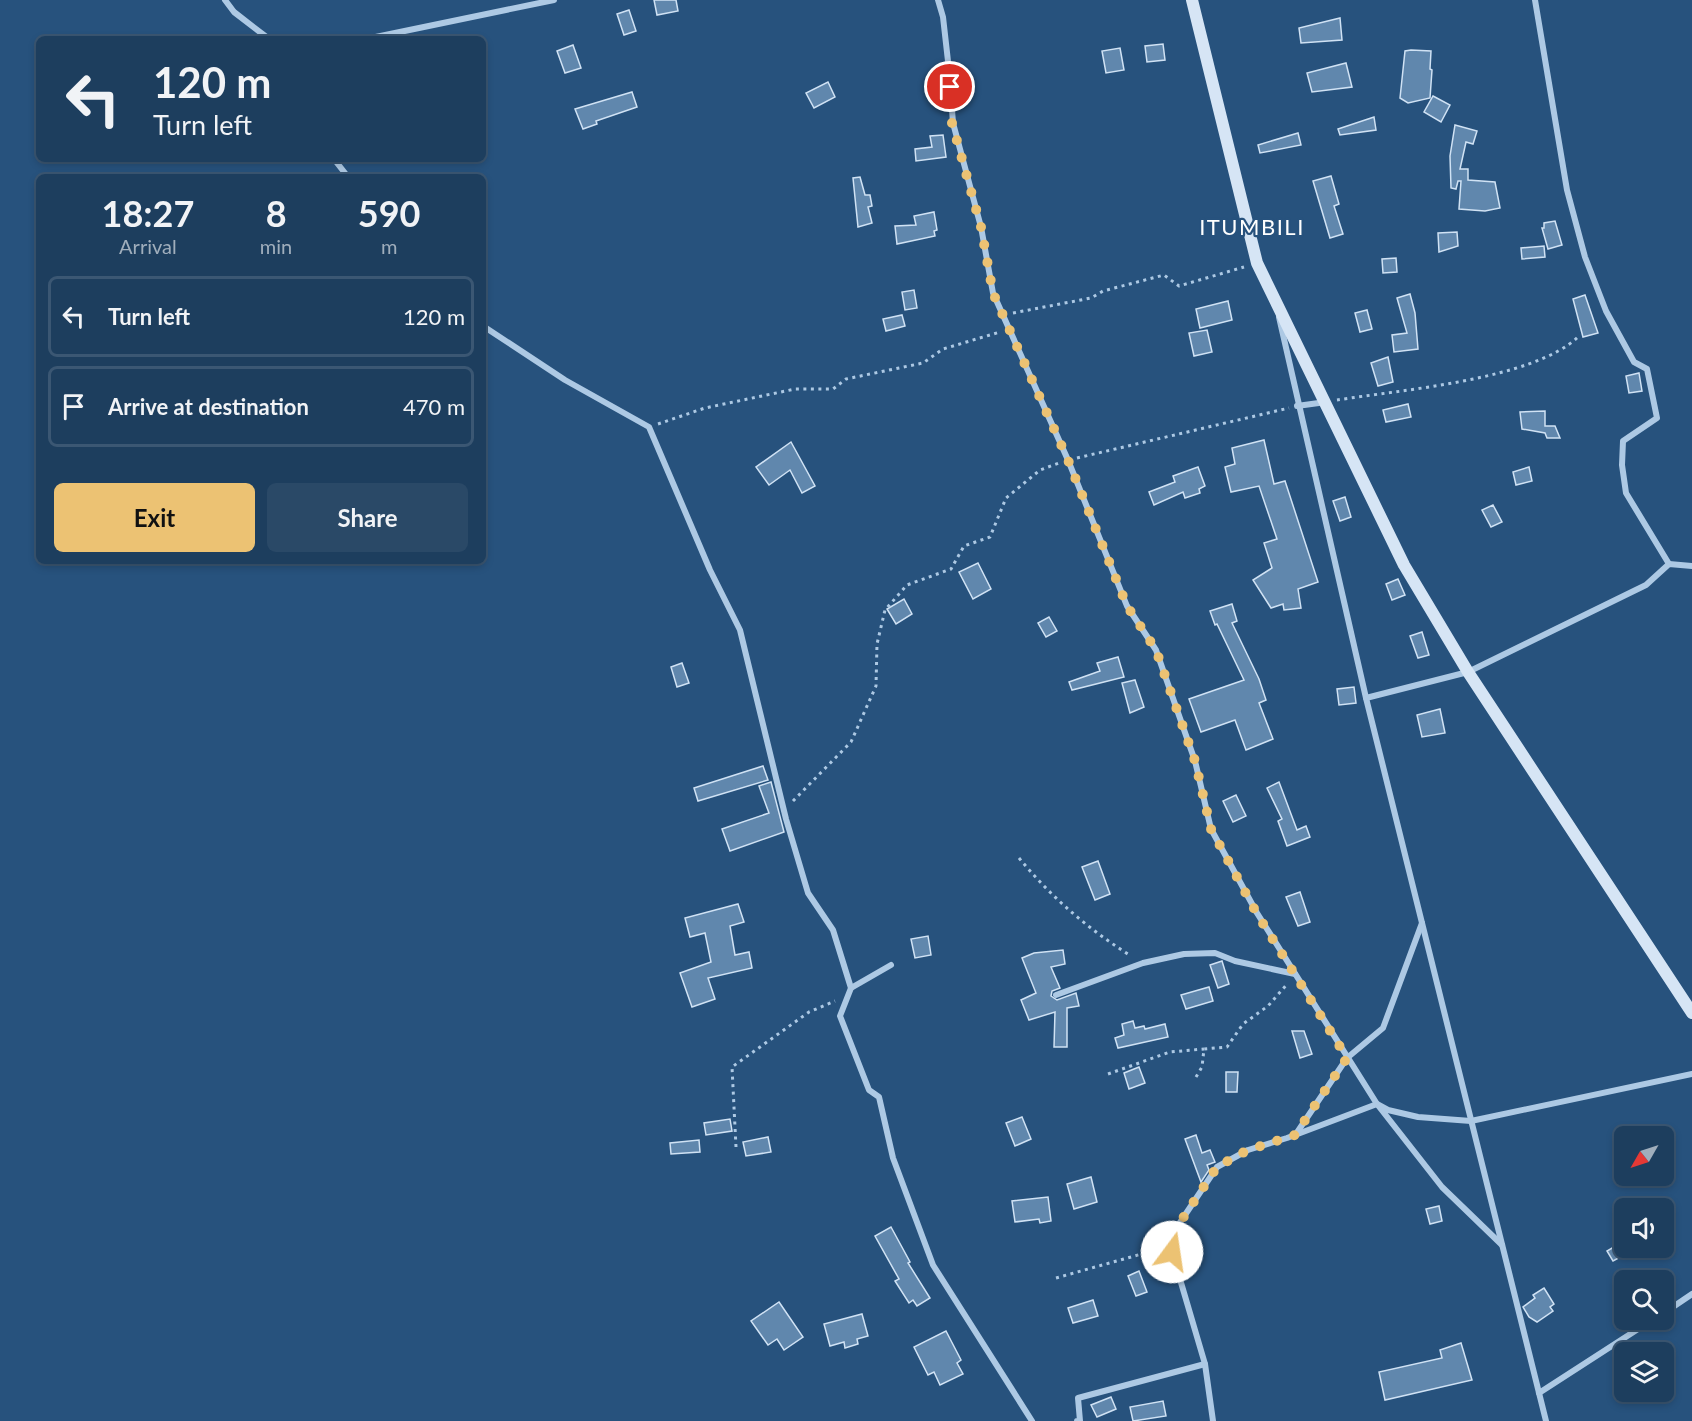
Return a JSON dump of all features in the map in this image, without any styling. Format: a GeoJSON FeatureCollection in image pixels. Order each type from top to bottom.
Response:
{"type":"FeatureCollection","features":[{"type":"Feature","properties":{"kind":"main road"},"geometry":{"type":"LineString","coordinates":[[1192,0],[1257,263],[1276,307],[1327,401],[1404,565],[1468,672],[1692,1013]]}},
{"type":"Feature","properties":{"kind":"street"},"geometry":{"type":"LineString","coordinates":[[225,0],[234,12],[265,36]]}},
{"type":"Feature","properties":{"kind":"street"},"geometry":{"type":"LineString","coordinates":[[380,36],[554,0]]}},
{"type":"Feature","properties":{"kind":"street"},"geometry":{"type":"LineString","coordinates":[[938,0],[949,70],[952,123],[981,227],[993,293],[1011,328],[1068,460],[1127,606],[1156,650],[1195,761],[1211,829],[1257,914],[1377,1104],[1442,1187],[1502,1245]]}},
{"type":"Feature","properties":{"kind":"street"},"geometry":{"type":"LineString","coordinates":[[1535,0],[1567,190],[1585,257],[1606,310],[1634,362],[1647,369],[1657,418],[1623,441],[1622,465],[1626,493],[1670,564]]}},
{"type":"Feature","properties":{"kind":"street"},"geometry":{"type":"LineString","coordinates":[[336,162],[346,174]]}},
{"type":"Feature","properties":{"kind":"street"},"geometry":{"type":"LineString","coordinates":[[1276,307],[1366,698],[1546,1421]]}},
{"type":"Feature","properties":{"kind":"street"},"geometry":{"type":"LineString","coordinates":[[486,328],[565,380],[649,427],[710,570],[740,630],[807,893],[833,930],[851,988],[840,1016],[869,1090],[879,1097],[893,1158],[933,1264],[1032,1421]]}},
{"type":"Feature","properties":{"kind":"street"},"geometry":{"type":"LineString","coordinates":[[1297,406],[1327,401]]}},
{"type":"Feature","properties":{"kind":"street"},"geometry":{"type":"LineString","coordinates":[[1366,698],[1468,672],[1646,585],[1670,564],[1692,566]]}},
{"type":"Feature","properties":{"kind":"street"},"geometry":{"type":"LineString","coordinates":[[1295,1135],[1347,1058],[1383,1028],[1422,922]]}},
{"type":"Feature","properties":{"kind":"street"},"geometry":{"type":"LineString","coordinates":[[1056,995],[1143,963],[1184,954],[1215,953],[1235,961],[1294,974]]}},
{"type":"Feature","properties":{"kind":"street"},"geometry":{"type":"LineString","coordinates":[[851,988],[891,965]]}},
{"type":"Feature","properties":{"kind":"street"},"geometry":{"type":"LineString","coordinates":[[1213,1421],[1204,1364],[1177,1277],[1173,1246],[1177,1227],[1217,1167],[1248,1150],[1377,1104],[1388,1110],[1418,1117],[1471,1121],[1692,1074]]}},
{"type":"Feature","properties":{"kind":"street"},"geometry":{"type":"LineString","coordinates":[[1674,1306],[1692,1294]]}},
{"type":"Feature","properties":{"kind":"street"},"geometry":{"type":"LineString","coordinates":[[1539,1393],[1637,1330]]}},
{"type":"Feature","properties":{"kind":"street"},"geometry":{"type":"LineString","coordinates":[[1077,1421],[1080,1420],[1078,1398],[1204,1364]]}},
{"type":"Feature","properties":{"kind":"path"},"geometry":{"type":"LineString","coordinates":[[1004,315],[1091,298],[1103,291],[1164,275],[1179,286],[1257,263]]}},
{"type":"Feature","properties":{"kind":"path"},"geometry":{"type":"LineString","coordinates":[[649,427],[705,408],[795,389],[833,389],[846,379],[923,363],[943,349],[1011,328]]}},
{"type":"Feature","properties":{"kind":"path"},"geometry":{"type":"LineString","coordinates":[[1327,401],[1494,373],[1528,364],[1568,346],[1578,337]]}},
{"type":"Feature","properties":{"kind":"path"},"geometry":{"type":"LineString","coordinates":[[784,809],[850,742],[876,686],[878,644],[883,615]]}},
{"type":"Feature","properties":{"kind":"path"},"geometry":{"type":"LineString","coordinates":[[1019,858],[1044,889],[1090,928],[1143,963]]}},
{"type":"Feature","properties":{"kind":"path"},"geometry":{"type":"LineString","coordinates":[[1108,1074],[1170,1052],[1227,1047],[1243,1024],[1268,1006],[1294,974]]}},
{"type":"Feature","properties":{"kind":"path"},"geometry":{"type":"LineString","coordinates":[[736,1147],[732,1067],[809,1012],[848,996]]}},
{"type":"Feature","properties":{"kind":"path"},"geometry":{"type":"LineString","coordinates":[[1196,1077],[1202,1067],[1204,1049]]}},
{"type":"Feature","properties":{"kind":"path"},"geometry":{"type":"LineString","coordinates":[[1056,1278],[1173,1246]]}},
{"type":"Feature","properties":{"kind":"building"},"geometry":{"type":"Polygon","coordinates":[[[654,0],[676,0],[678,11],[657,15],[654,0]]]}},
{"type":"Feature","properties":{"kind":"building"},"geometry":{"type":"Polygon","coordinates":[[[629,10],[636,31],[624,35],[617,14],[629,10]]]}},
{"type":"Feature","properties":{"kind":"building"},"geometry":{"type":"Polygon","coordinates":[[[1340,18],[1342,40],[1301,43],[1299,28],[1340,18]]]}},
{"type":"Feature","properties":{"kind":"building"},"geometry":{"type":"Polygon","coordinates":[[[1163,44],[1165,60],[1147,62],[1145,46],[1163,44]]]}},
{"type":"Feature","properties":{"kind":"building"},"geometry":{"type":"Polygon","coordinates":[[[573,45],[581,68],[565,73],[557,51],[573,45]]]}},
{"type":"Feature","properties":{"kind":"building"},"geometry":{"type":"Polygon","coordinates":[[[1120,48],[1124,70],[1106,73],[1102,51],[1120,48]]]}},
{"type":"Feature","properties":{"kind":"building"},"geometry":{"type":"Polygon","coordinates":[[[1405,51],[1431,51],[1430,69],[1432,70],[1430,98],[1408,103],[1400,98],[1405,51]]]}},
{"type":"Feature","properties":{"kind":"building"},"geometry":{"type":"Polygon","coordinates":[[[1346,63],[1352,87],[1312,92],[1307,73],[1346,63]]]}},
{"type":"Feature","properties":{"kind":"building"},"geometry":{"type":"Polygon","coordinates":[[[828,82],[835,97],[814,108],[806,93],[828,82]]]}},
{"type":"Feature","properties":{"kind":"building"},"geometry":{"type":"Polygon","coordinates":[[[632,92],[637,107],[596,121],[597,124],[583,129],[575,109],[632,92]]]}},
{"type":"Feature","properties":{"kind":"building"},"geometry":{"type":"Polygon","coordinates":[[[1433,96],[1450,105],[1441,122],[1424,112],[1433,96]]]}},
{"type":"Feature","properties":{"kind":"building"},"geometry":{"type":"Polygon","coordinates":[[[1374,117],[1376,130],[1340,135],[1338,129],[1374,117]]]}},
{"type":"Feature","properties":{"kind":"building"},"geometry":{"type":"Polygon","coordinates":[[[1455,125],[1477,131],[1473,144],[1466,142],[1460,169],[1468,169],[1468,180],[1495,182],[1500,208],[1485,211],[1459,209],[1461,181],[1458,181],[1456,189],[1451,188],[1450,156],[1455,125]]]}},
{"type":"Feature","properties":{"kind":"building"},"geometry":{"type":"Polygon","coordinates":[[[1298,133],[1301,145],[1260,153],[1258,145],[1298,133]]]}},
{"type":"Feature","properties":{"kind":"building"},"geometry":{"type":"Polygon","coordinates":[[[943,135],[946,157],[916,161],[915,149],[932,147],[930,136],[943,135]]]}},
{"type":"Feature","properties":{"kind":"building"},"geometry":{"type":"Polygon","coordinates":[[[1331,176],[1339,204],[1334,206],[1343,234],[1330,238],[1313,181],[1331,176]]]}},
{"type":"Feature","properties":{"kind":"building"},"geometry":{"type":"Polygon","coordinates":[[[860,177],[865,195],[870,195],[872,206],[868,207],[872,223],[858,227],[853,178],[860,177]]]}},
{"type":"Feature","properties":{"kind":"building"},"geometry":{"type":"Polygon","coordinates":[[[934,212],[937,230],[934,231],[935,236],[897,244],[895,226],[916,225],[914,216],[934,212]]]}},
{"type":"Feature","properties":{"kind":"building"},"geometry":{"type":"Polygon","coordinates":[[[1555,221],[1562,245],[1548,249],[1542,228],[1544,228],[1544,223],[1555,221]]]}},
{"type":"Feature","properties":{"kind":"building"},"geometry":{"type":"Polygon","coordinates":[[[1457,232],[1458,246],[1439,252],[1438,233],[1457,232]]]}},
{"type":"Feature","properties":{"kind":"building"},"geometry":{"type":"Polygon","coordinates":[[[1544,246],[1545,257],[1522,259],[1521,248],[1544,246]]]}},
{"type":"Feature","properties":{"kind":"building"},"geometry":{"type":"Polygon","coordinates":[[[1396,258],[1397,272],[1383,273],[1382,259],[1396,258]]]}},
{"type":"Feature","properties":{"kind":"building"},"geometry":{"type":"Polygon","coordinates":[[[914,290],[917,308],[905,310],[902,292],[914,290]]]}},
{"type":"Feature","properties":{"kind":"building"},"geometry":{"type":"Polygon","coordinates":[[[1410,294],[1415,313],[1418,349],[1394,352],[1392,335],[1407,333],[1397,298],[1410,294]]]}},
{"type":"Feature","properties":{"kind":"building"},"geometry":{"type":"Polygon","coordinates":[[[1585,295],[1598,333],[1583,337],[1573,299],[1585,295]]]}},
{"type":"Feature","properties":{"kind":"building"},"geometry":{"type":"Polygon","coordinates":[[[1228,301],[1232,320],[1200,328],[1196,309],[1228,301]]]}},
{"type":"Feature","properties":{"kind":"building"},"geometry":{"type":"Polygon","coordinates":[[[1367,310],[1372,329],[1360,332],[1355,313],[1367,310]]]}},
{"type":"Feature","properties":{"kind":"building"},"geometry":{"type":"Polygon","coordinates":[[[902,315],[905,326],[886,331],[883,319],[902,315]]]}},
{"type":"Feature","properties":{"kind":"building"},"geometry":{"type":"Polygon","coordinates":[[[1207,330],[1212,352],[1194,356],[1189,333],[1207,330]]]}},
{"type":"Feature","properties":{"kind":"building"},"geometry":{"type":"Polygon","coordinates":[[[1388,357],[1393,382],[1378,386],[1371,363],[1388,357]]]}},
{"type":"Feature","properties":{"kind":"building"},"geometry":{"type":"Polygon","coordinates":[[[1639,373],[1642,391],[1629,393],[1626,376],[1639,373]]]}},
{"type":"Feature","properties":{"kind":"building"},"geometry":{"type":"Polygon","coordinates":[[[1408,404],[1411,417],[1386,422],[1383,410],[1408,404]]]}},
{"type":"Feature","properties":{"kind":"building"},"geometry":{"type":"Polygon","coordinates":[[[1545,411],[1545,426],[1555,426],[1560,438],[1547,438],[1545,433],[1522,429],[1520,412],[1545,411]]]}},
{"type":"Feature","properties":{"kind":"building"},"geometry":{"type":"Polygon","coordinates":[[[1264,440],[1274,484],[1285,481],[1318,582],[1298,589],[1301,608],[1284,610],[1283,604],[1271,608],[1253,580],[1272,568],[1264,543],[1277,539],[1259,486],[1231,492],[1225,467],[1235,464],[1232,448],[1264,440]]]}},
{"type":"Feature","properties":{"kind":"building"},"geometry":{"type":"Polygon","coordinates":[[[791,442],[815,486],[802,493],[790,470],[769,485],[756,467],[791,442]]]}},
{"type":"Feature","properties":{"kind":"building"},"geometry":{"type":"Polygon","coordinates":[[[1198,467],[1205,486],[1199,489],[1200,493],[1185,498],[1183,492],[1154,505],[1149,492],[1175,482],[1173,476],[1198,467]]]}},
{"type":"Feature","properties":{"kind":"building"},"geometry":{"type":"Polygon","coordinates":[[[1529,467],[1532,481],[1516,485],[1513,472],[1529,467]]]}},
{"type":"Feature","properties":{"kind":"building"},"geometry":{"type":"Polygon","coordinates":[[[1345,497],[1351,517],[1340,521],[1333,501],[1345,497]]]}},
{"type":"Feature","properties":{"kind":"building"},"geometry":{"type":"Polygon","coordinates":[[[1493,505],[1502,522],[1491,527],[1482,510],[1493,505]]]}},
{"type":"Feature","properties":{"kind":"building"},"geometry":{"type":"Polygon","coordinates":[[[978,563],[991,589],[973,599],[959,572],[978,563]]]}},
{"type":"Feature","properties":{"kind":"building"},"geometry":{"type":"Polygon","coordinates":[[[1398,579],[1405,595],[1392,600],[1386,584],[1398,579]]]}},
{"type":"Feature","properties":{"kind":"building"},"geometry":{"type":"Polygon","coordinates":[[[904,599],[912,614],[896,624],[887,609],[904,599]]]}},
{"type":"Feature","properties":{"kind":"building"},"geometry":{"type":"Polygon","coordinates":[[[1232,604],[1237,621],[1232,623],[1259,679],[1266,700],[1259,703],[1273,739],[1246,750],[1235,720],[1201,732],[1189,699],[1244,680],[1210,611],[1232,604]]]}},
{"type":"Feature","properties":{"kind":"building"},"geometry":{"type":"Polygon","coordinates":[[[1049,617],[1057,631],[1046,637],[1038,623],[1049,617]]]}},
{"type":"Feature","properties":{"kind":"building"},"geometry":{"type":"Polygon","coordinates":[[[1422,632],[1429,655],[1418,658],[1410,636],[1422,632]]]}},
{"type":"Feature","properties":{"kind":"building"},"geometry":{"type":"Polygon","coordinates":[[[1118,657],[1124,677],[1072,690],[1069,682],[1100,671],[1097,663],[1118,657]]]}},
{"type":"Feature","properties":{"kind":"building"},"geometry":{"type":"Polygon","coordinates":[[[682,663],[689,683],[677,687],[671,667],[682,663]]]}},
{"type":"Feature","properties":{"kind":"building"},"geometry":{"type":"Polygon","coordinates":[[[1135,680],[1144,707],[1130,713],[1122,683],[1135,680]]]}},
{"type":"Feature","properties":{"kind":"building"},"geometry":{"type":"Polygon","coordinates":[[[1354,687],[1356,703],[1339,705],[1337,689],[1354,687]]]}},
{"type":"Feature","properties":{"kind":"building"},"geometry":{"type":"Polygon","coordinates":[[[1440,709],[1445,733],[1422,737],[1417,715],[1440,709]]]}},
{"type":"Feature","properties":{"kind":"building"},"geometry":{"type":"Polygon","coordinates":[[[763,766],[768,780],[698,801],[694,788],[763,766]]]}},
{"type":"Feature","properties":{"kind":"building"},"geometry":{"type":"Polygon","coordinates":[[[771,782],[784,832],[730,851],[722,829],[769,813],[759,786],[771,782]]]}},
{"type":"Feature","properties":{"kind":"building"},"geometry":{"type":"Polygon","coordinates":[[[1279,782],[1297,830],[1306,826],[1310,837],[1287,846],[1278,821],[1282,819],[1267,788],[1279,782]]]}},
{"type":"Feature","properties":{"kind":"building"},"geometry":{"type":"Polygon","coordinates":[[[1236,795],[1246,816],[1233,822],[1223,801],[1236,795]]]}},
{"type":"Feature","properties":{"kind":"building"},"geometry":{"type":"Polygon","coordinates":[[[1098,861],[1110,894],[1095,900],[1082,867],[1098,861]]]}},
{"type":"Feature","properties":{"kind":"building"},"geometry":{"type":"Polygon","coordinates":[[[1300,892],[1310,922],[1298,926],[1286,897],[1300,892]]]}},
{"type":"Feature","properties":{"kind":"building"},"geometry":{"type":"Polygon","coordinates":[[[738,904],[744,922],[730,926],[735,955],[749,952],[752,968],[708,978],[715,999],[692,1007],[680,973],[711,962],[705,933],[690,937],[685,918],[738,904]]]}},
{"type":"Feature","properties":{"kind":"building"},"geometry":{"type":"Polygon","coordinates":[[[928,936],[931,955],[915,958],[911,939],[928,936]]]}},
{"type":"Feature","properties":{"kind":"building"},"geometry":{"type":"Polygon","coordinates":[[[1063,950],[1065,964],[1051,967],[1060,988],[1052,991],[1051,996],[1057,1000],[1076,993],[1079,1006],[1067,1008],[1067,1047],[1054,1047],[1055,1012],[1029,1020],[1021,1000],[1036,993],[1022,958],[1034,953],[1063,950]]]}},
{"type":"Feature","properties":{"kind":"building"},"geometry":{"type":"Polygon","coordinates":[[[1222,961],[1229,984],[1218,988],[1210,965],[1222,961]]]}},
{"type":"Feature","properties":{"kind":"building"},"geometry":{"type":"Polygon","coordinates":[[[1209,987],[1213,1001],[1186,1009],[1181,995],[1209,987]]]}},
{"type":"Feature","properties":{"kind":"building"},"geometry":{"type":"Polygon","coordinates":[[[1133,1021],[1135,1028],[1144,1026],[1145,1029],[1165,1024],[1168,1037],[1118,1048],[1115,1038],[1124,1035],[1122,1024],[1133,1021]]]}},
{"type":"Feature","properties":{"kind":"building"},"geometry":{"type":"Polygon","coordinates":[[[1292,1031],[1304,1031],[1312,1054],[1300,1058],[1292,1031]]]}},
{"type":"Feature","properties":{"kind":"building"},"geometry":{"type":"Polygon","coordinates":[[[1139,1067],[1145,1083],[1129,1089],[1124,1073],[1139,1067]]]}},
{"type":"Feature","properties":{"kind":"building"},"geometry":{"type":"Polygon","coordinates":[[[1226,1072],[1238,1072],[1237,1092],[1226,1092],[1226,1072]]]}},
{"type":"Feature","properties":{"kind":"building"},"geometry":{"type":"Polygon","coordinates":[[[1022,1117],[1031,1139],[1015,1146],[1006,1123],[1022,1117]]]}},
{"type":"Feature","properties":{"kind":"building"},"geometry":{"type":"Polygon","coordinates":[[[730,1119],[732,1131],[706,1135],[704,1123],[730,1119]]]}},
{"type":"Feature","properties":{"kind":"building"},"geometry":{"type":"Polygon","coordinates":[[[1196,1135],[1202,1153],[1210,1150],[1215,1162],[1207,1165],[1209,1170],[1201,1182],[1185,1139],[1196,1135]]]}},
{"type":"Feature","properties":{"kind":"building"},"geometry":{"type":"Polygon","coordinates":[[[768,1137],[771,1152],[746,1156],[743,1142],[768,1137]]]}},
{"type":"Feature","properties":{"kind":"building"},"geometry":{"type":"Polygon","coordinates":[[[699,1140],[700,1152],[671,1154],[670,1143],[699,1140]]]}},
{"type":"Feature","properties":{"kind":"building"},"geometry":{"type":"Polygon","coordinates":[[[1091,1177],[1097,1202],[1074,1209],[1067,1184],[1091,1177]]]}},
{"type":"Feature","properties":{"kind":"building"},"geometry":{"type":"Polygon","coordinates":[[[1048,1197],[1051,1221],[1040,1223],[1039,1219],[1015,1222],[1012,1201],[1048,1197]]]}},
{"type":"Feature","properties":{"kind":"building"},"geometry":{"type":"Polygon","coordinates":[[[1439,1206],[1442,1221],[1430,1224],[1426,1209],[1439,1206]]]}},
{"type":"Feature","properties":{"kind":"building"},"geometry":{"type":"Polygon","coordinates":[[[891,1227],[910,1262],[908,1263],[930,1298],[917,1306],[913,1300],[909,1303],[895,1281],[899,1279],[875,1236],[891,1227]]]}},
{"type":"Feature","properties":{"kind":"building"},"geometry":{"type":"Polygon","coordinates":[[[1614,1247],[1614,1258],[1618,1258],[1613,1261],[1607,1251],[1614,1247]]]}},
{"type":"Feature","properties":{"kind":"building"},"geometry":{"type":"Polygon","coordinates":[[[1139,1271],[1147,1292],[1136,1296],[1128,1276],[1139,1271]]]}},
{"type":"Feature","properties":{"kind":"building"},"geometry":{"type":"Polygon","coordinates":[[[1544,1288],[1554,1304],[1550,1307],[1553,1311],[1537,1322],[1529,1317],[1523,1307],[1535,1298],[1533,1295],[1544,1288]]]}},
{"type":"Feature","properties":{"kind":"building"},"geometry":{"type":"Polygon","coordinates":[[[1093,1300],[1098,1316],[1073,1323],[1068,1308],[1093,1300]]]}},
{"type":"Feature","properties":{"kind":"building"},"geometry":{"type":"Polygon","coordinates":[[[779,1302],[803,1337],[784,1350],[777,1339],[768,1345],[751,1321],[779,1302]]]}},
{"type":"Feature","properties":{"kind":"building"},"geometry":{"type":"Polygon","coordinates":[[[862,1314],[868,1336],[857,1339],[858,1344],[845,1348],[844,1342],[830,1346],[824,1324],[862,1314]]]}},
{"type":"Feature","properties":{"kind":"building"},"geometry":{"type":"Polygon","coordinates":[[[946,1331],[961,1360],[957,1363],[963,1374],[940,1385],[934,1372],[928,1375],[914,1347],[946,1331]]]}},
{"type":"Feature","properties":{"kind":"building"},"geometry":{"type":"Polygon","coordinates":[[[1461,1343],[1472,1380],[1385,1400],[1379,1372],[1442,1358],[1440,1350],[1461,1343]]]}},
{"type":"Feature","properties":{"kind":"building"},"geometry":{"type":"Polygon","coordinates":[[[1111,1397],[1116,1409],[1097,1417],[1091,1405],[1111,1397]]]}},
{"type":"Feature","properties":{"kind":"building"},"geometry":{"type":"Polygon","coordinates":[[[1163,1401],[1166,1416],[1133,1421],[1130,1407],[1163,1401]]]}},
{"type":"Feature","properties":{"kind":"district","name":"ITUMBILI"},"geometry":{"type":"Point","coordinates":[1252,226]}},
{"type":"Feature","properties":{"kind":"route"},"geometry":{"type":"LineString","coordinates":[[950,87],[952,123],[981,227],[993,293],[1011,328],[1068,460],[1127,606],[1156,650],[1195,761],[1211,829],[1257,914],[1347,1058],[1295,1135],[1248,1150],[1217,1167],[1177,1227],[1172,1252]]}}]}
